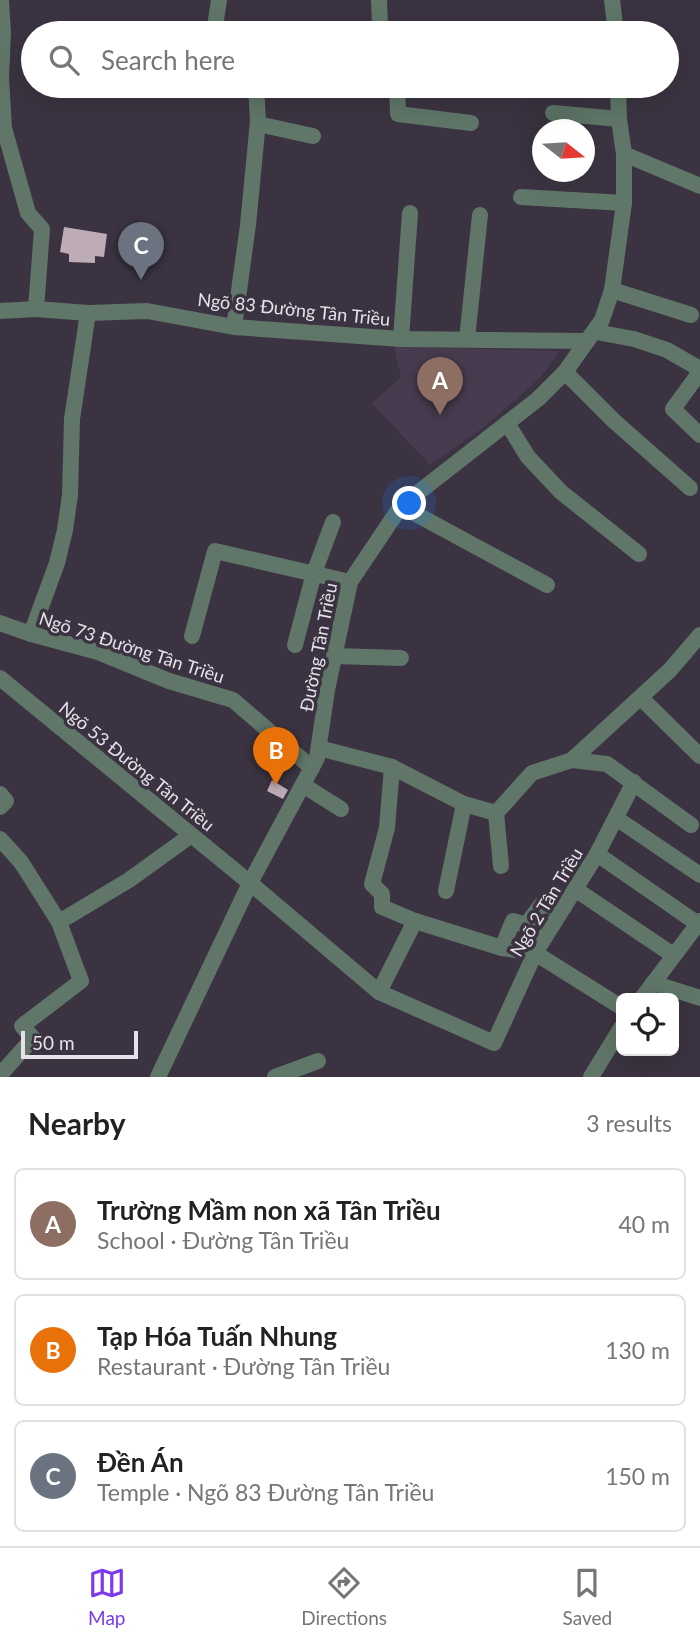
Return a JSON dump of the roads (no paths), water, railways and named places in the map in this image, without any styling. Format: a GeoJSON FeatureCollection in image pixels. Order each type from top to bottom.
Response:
{"type":"FeatureCollection","features":[{"type":"Feature","properties":{"kind":"street"},"geometry":{"type":"LineString","coordinates":[[1,0],[4,128],[28,213],[42,229],[36,309]]}},
{"type":"Feature","properties":{"kind":"street"},"geometry":{"type":"LineString","coordinates":[[216,21],[219,0]]}},
{"type":"Feature","properties":{"kind":"street"},"geometry":{"type":"LineString","coordinates":[[379,0],[380,21]]}},
{"type":"Feature","properties":{"kind":"street"},"geometry":{"type":"LineString","coordinates":[[612,0],[615,21]]}},
{"type":"Feature","properties":{"kind":"street"},"geometry":{"type":"LineString","coordinates":[[234,327],[248,225],[257,124],[256,98]]}},
{"type":"Feature","properties":{"kind":"street"},"geometry":{"type":"LineString","coordinates":[[397,98],[398,114],[471,123]]}},
{"type":"Feature","properties":{"kind":"street","name":"Đường Tân Triều"},"geometry":{"type":"LineString","coordinates":[[158,1077],[250,883],[317,758],[350,582],[401,506],[538,399],[565,372],[590,337],[612,290],[624,202],[624,155],[618,98]]}},
{"type":"Feature","properties":{"kind":"street"},"geometry":{"type":"LineString","coordinates":[[552,113],[619,119]]}},
{"type":"Feature","properties":{"kind":"street"},"geometry":{"type":"LineString","coordinates":[[257,124],[313,136]]}},
{"type":"Feature","properties":{"kind":"street"},"geometry":{"type":"LineString","coordinates":[[624,155],[700,186]]}},
{"type":"Feature","properties":{"kind":"street"},"geometry":{"type":"LineString","coordinates":[[521,197],[624,202]]}},
{"type":"Feature","properties":{"kind":"street"},"geometry":{"type":"LineString","coordinates":[[401,339],[410,213]]}},
{"type":"Feature","properties":{"kind":"street"},"geometry":{"type":"LineString","coordinates":[[467,339],[480,215]]}},
{"type":"Feature","properties":{"kind":"street"},"geometry":{"type":"LineString","coordinates":[[612,290],[691,314]]}},
{"type":"Feature","properties":{"kind":"street","name":"Ngõ 83 Đường Tân Triều"},"geometry":{"type":"LineString","coordinates":[[0,312],[36,309],[88,313],[147,311],[234,327],[401,339],[634,339],[667,350],[700,371]]}},
{"type":"Feature","properties":{"kind":"street"},"geometry":{"type":"LineString","coordinates":[[32,634],[57,563],[65,530],[70,495],[72,419],[88,313]]}},
{"type":"Feature","properties":{"kind":"street"},"geometry":{"type":"LineString","coordinates":[[700,371],[673,408],[700,435]]}},
{"type":"Feature","properties":{"kind":"street"},"geometry":{"type":"LineString","coordinates":[[565,372],[614,421],[690,488]]}},
{"type":"Feature","properties":{"kind":"street"},"geometry":{"type":"LineString","coordinates":[[507,423],[528,457],[561,492],[639,554]]}},
{"type":"Feature","properties":{"kind":"street"},"geometry":{"type":"LineString","coordinates":[[401,506],[547,585]]}},
{"type":"Feature","properties":{"kind":"street"},"geometry":{"type":"LineString","coordinates":[[295,645],[314,573],[333,522]]}},
{"type":"Feature","properties":{"kind":"street"},"geometry":{"type":"LineString","coordinates":[[192,636],[215,551],[350,582]]}},
{"type":"Feature","properties":{"kind":"street","name":"Ngõ 73 Đường Tân Triều"},"geometry":{"type":"LineString","coordinates":[[0,623],[98,652],[169,681],[233,700],[312,768]]}},
{"type":"Feature","properties":{"kind":"street"},"geometry":{"type":"LineString","coordinates":[[501,866],[496,813],[532,773],[572,760],[670,670],[700,635]]}},
{"type":"Feature","properties":{"kind":"street"},"geometry":{"type":"LineString","coordinates":[[334,656],[401,658]]}},
{"type":"Feature","properties":{"kind":"street","name":"Ngõ 53 Đường Tân Triều"},"geometry":{"type":"LineString","coordinates":[[0,678],[379,992],[494,1043]]}},
{"type":"Feature","properties":{"kind":"street"},"geometry":{"type":"LineString","coordinates":[[640,698],[700,756]]}},
{"type":"Feature","properties":{"kind":"street"},"geometry":{"type":"LineString","coordinates":[[319,748],[392,767],[464,804],[496,813]]}},
{"type":"Feature","properties":{"kind":"street"},"geometry":{"type":"LineString","coordinates":[[572,760],[607,764],[691,825]]}},
{"type":"Feature","properties":{"kind":"street"},"geometry":{"type":"LineString","coordinates":[[392,767],[387,828],[372,884],[382,894],[382,906],[415,921],[502,948],[535,953],[616,1004]]}},
{"type":"Feature","properties":{"kind":"street","name":"Ngõ 2 Tân Triều"},"geometry":{"type":"LineString","coordinates":[[494,1043],[535,953],[597,854],[634,782]]}},
{"type":"Feature","properties":{"kind":"street"},"geometry":{"type":"LineString","coordinates":[[303,785],[341,809]]}},
{"type":"Feature","properties":{"kind":"street"},"geometry":{"type":"LineString","coordinates":[[0,793],[6,801],[0,807]]}},
{"type":"Feature","properties":{"kind":"street"},"geometry":{"type":"LineString","coordinates":[[446,891],[464,804]]}},
{"type":"Feature","properties":{"kind":"street"},"geometry":{"type":"LineString","coordinates":[[616,818],[700,875]]}},
{"type":"Feature","properties":{"kind":"street"},"geometry":{"type":"LineString","coordinates":[[59,922],[129,880],[190,836]]}},
{"type":"Feature","properties":{"kind":"street"},"geometry":{"type":"LineString","coordinates":[[0,839],[21,862],[59,922],[81,981],[22,1026],[33,1038],[0,1075]]}},
{"type":"Feature","properties":{"kind":"street"},"geometry":{"type":"LineString","coordinates":[[597,854],[699,922],[646,993]]}},
{"type":"Feature","properties":{"kind":"street"},"geometry":{"type":"LineString","coordinates":[[575,890],[673,955]]}},
{"type":"Feature","properties":{"kind":"street"},"geometry":{"type":"LineString","coordinates":[[502,948],[513,921],[526,925],[541,905],[564,908]]}},
{"type":"Feature","properties":{"kind":"street"},"geometry":{"type":"LineString","coordinates":[[379,992],[415,921]]}},
{"type":"Feature","properties":{"kind":"street"},"geometry":{"type":"LineString","coordinates":[[653,984],[700,998]]}},
{"type":"Feature","properties":{"kind":"street"},"geometry":{"type":"LineString","coordinates":[[592,1077],[616,1036]]}},
{"type":"Feature","properties":{"kind":"street"},"geometry":{"type":"LineString","coordinates":[[275,1077],[318,1061]]}},
{"type":"Feature","properties":{"kind":"place","name":"Đền Án"},"geometry":{"type":"Point","coordinates":[141,280]}},
{"type":"Feature","properties":{"kind":"place","name":"Trường Mầm non xã Tân Triều"},"geometry":{"type":"Point","coordinates":[440,415]}},
{"type":"Feature","properties":{"kind":"place","name":"Tạp Hóa Tuấn Nhung"},"geometry":{"type":"Point","coordinates":[276,785]}}]}
